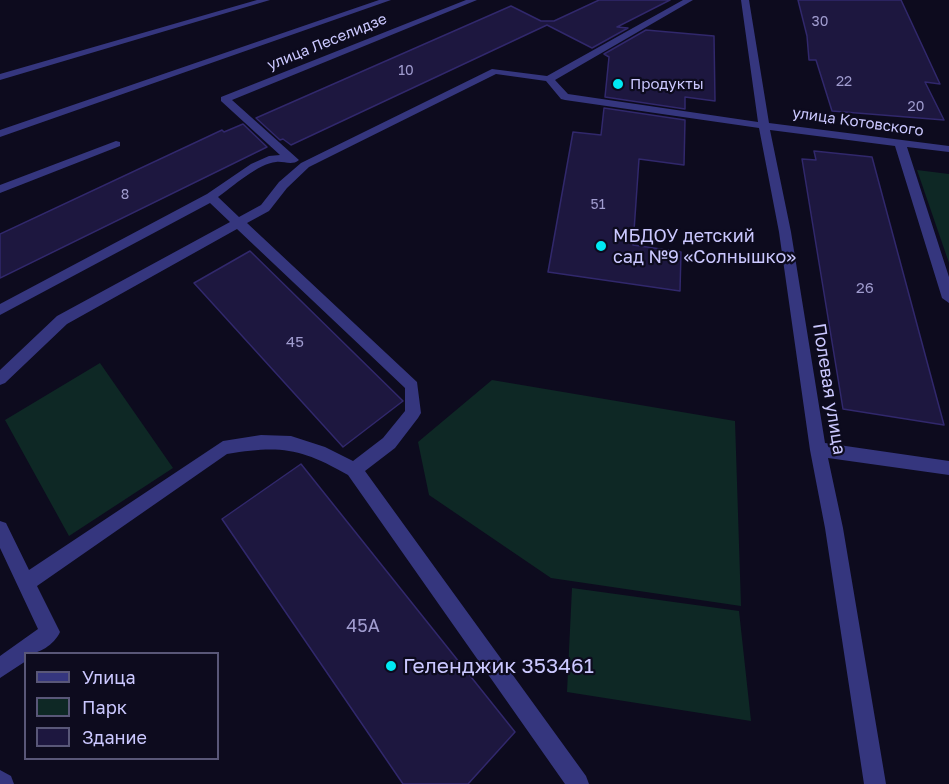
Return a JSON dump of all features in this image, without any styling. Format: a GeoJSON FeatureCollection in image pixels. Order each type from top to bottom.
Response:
{"type":"FeatureCollection","features":[{"type":"Feature","properties":{"kind":"street"},"geometry":{"type":"LineString","coordinates":[[0,77],[266,0]]}},
{"type":"Feature","properties":{"kind":"street"},"geometry":{"type":"LineString","coordinates":[[0,134],[387,0]]}},
{"type":"Feature","properties":{"kind":"street","name":"улица Леселидзе"},"geometry":{"type":"LineString","coordinates":[[291,159],[225,99],[473,0]]}},
{"type":"Feature","properties":{"kind":"street"},"geometry":{"type":"LineString","coordinates":[[0,379],[62,320],[265,208],[283,185],[305,165],[495,70],[549,79],[689,0]]}},
{"type":"Feature","properties":{"kind":"street","name":"Полевая улица"},"geometry":{"type":"LineString","coordinates":[[746,0],[764,125],[785,232],[875,784]]}},
{"type":"Feature","properties":{"kind":"street","name":"улица Котовского"},"geometry":{"type":"LineString","coordinates":[[549,79],[565,97],[949,149]]}},
{"type":"Feature","properties":{"kind":"street"},"geometry":{"type":"LineString","coordinates":[[900,143],[949,298]]}},
{"type":"Feature","properties":{"kind":"street"},"geometry":{"type":"LineString","coordinates":[[0,189],[116,144]]}},
{"type":"Feature","properties":{"kind":"street"},"geometry":{"type":"LineString","coordinates":[[0,310],[211,197],[255,166],[273,158],[291,159],[305,165]]}},
{"type":"Feature","properties":{"kind":"street"},"geometry":{"type":"LineString","coordinates":[[211,197],[412,386],[412,413],[389,443],[354,470]]}},
{"type":"Feature","properties":{"kind":"street"},"geometry":{"type":"LineString","coordinates":[[26,583],[223,448],[258,441],[295,442],[320,450],[354,470],[578,784]]}},
{"type":"Feature","properties":{"kind":"street"},"geometry":{"type":"LineString","coordinates":[[819,450],[848,452],[949,468]]}},
{"type":"Feature","properties":{"kind":"street"},"geometry":{"type":"LineString","coordinates":[[0,528],[50,632],[0,668]]}},
{"type":"Feature","properties":{"kind":"green space"},"geometry":{"type":"Polygon","coordinates":[[[917,170],[949,174],[949,263],[917,170]]]}},
{"type":"Feature","properties":{"kind":"green space"},"geometry":{"type":"Polygon","coordinates":[[[100,363],[173,468],[69,536],[5,420],[100,363]]]}},
{"type":"Feature","properties":{"kind":"green space"},"geometry":{"type":"Polygon","coordinates":[[[492,380],[735,421],[741,606],[551,578],[429,495],[418,442],[492,380]]]}},
{"type":"Feature","properties":{"kind":"green space"},"geometry":{"type":"Polygon","coordinates":[[[572,588],[739,611],[751,721],[567,692],[572,588]]]}},
{"type":"Feature","properties":{"kind":"building"},"geometry":{"type":"Polygon","coordinates":[[[599,0],[670,0],[617,27],[628,28],[592,48],[547,25],[291,145],[283,139],[280,140],[256,118],[511,6],[541,21],[554,21],[599,0]]]}},
{"type":"Feature","properties":{"kind":"building"},"geometry":{"type":"Polygon","coordinates":[[[798,0],[901,0],[940,84],[925,82],[944,120],[832,111],[816,60],[809,60],[807,36],[798,0]]]}},
{"type":"Feature","properties":{"kind":"building"},"geometry":{"type":"Polygon","coordinates":[[[646,30],[714,36],[715,101],[685,97],[685,109],[605,97],[609,57],[604,54],[646,30]]]}},
{"type":"Feature","properties":{"kind":"building","name":"МБДОУ детский сад №9 «Солнышко»"},"geometry":{"type":"Polygon","coordinates":[[[604,108],[685,120],[684,165],[639,159],[633,245],[681,252],[680,291],[548,272],[573,132],[601,135],[604,108]]]}},
{"type":"Feature","properties":{"kind":"building"},"geometry":{"type":"Polygon","coordinates":[[[243,124],[267,147],[0,278],[0,234],[222,130],[224,132],[243,124]]]}},
{"type":"Feature","properties":{"kind":"building"},"geometry":{"type":"Polygon","coordinates":[[[814,151],[872,157],[944,425],[843,409],[802,159],[816,160],[814,151]]]}},
{"type":"Feature","properties":{"kind":"building"},"geometry":{"type":"Polygon","coordinates":[[[250,251],[403,401],[343,447],[194,283],[250,251]]]}},
{"type":"Feature","properties":{"kind":"building"},"geometry":{"type":"Polygon","coordinates":[[[301,464],[515,732],[468,784],[403,784],[222,519],[301,464]]]}},
{"type":"Feature","properties":{"kind":"place","name":"Продукты"},"geometry":{"type":"Point","coordinates":[618,84]}},
{"type":"Feature","properties":{"kind":"place","name":"МБДОУ детский сад №9 «Солнышко»"},"geometry":{"type":"Point","coordinates":[601,246]}},
{"type":"Feature","properties":{"kind":"place","name":"Геленджик 353461"},"geometry":{"type":"Point","coordinates":[391,666]}}]}
